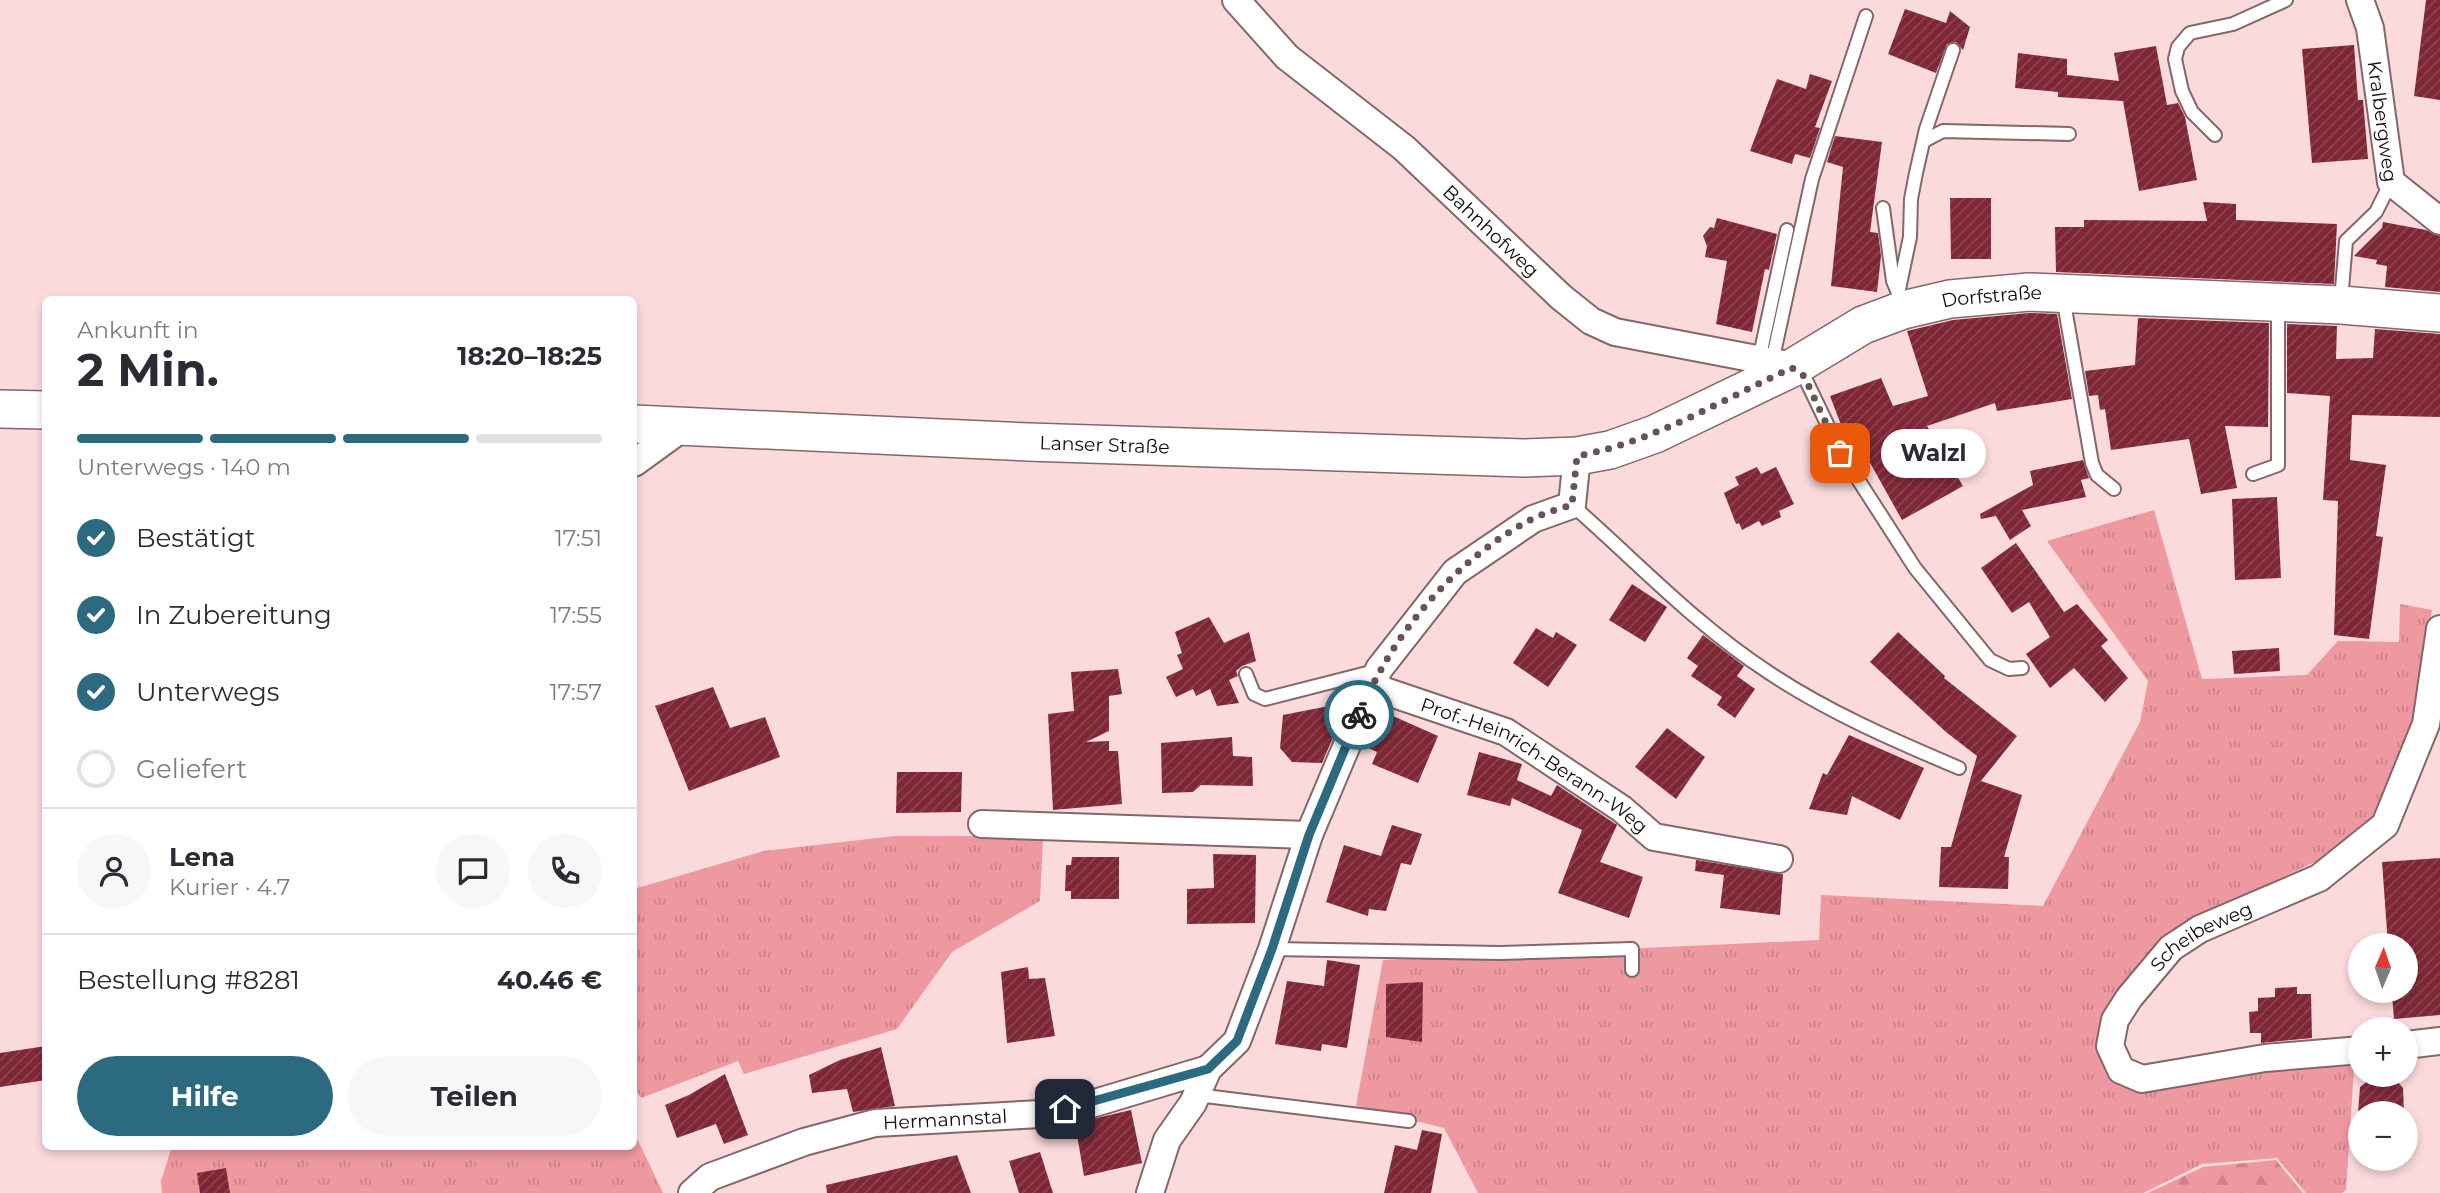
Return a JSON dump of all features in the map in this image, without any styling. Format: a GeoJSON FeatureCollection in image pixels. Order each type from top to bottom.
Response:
{"type":"FeatureCollection","features":[{"type":"Feature","properties":{"kind":"main road","name":"Dorfstraße"},"geometry":{"type":"LineString","coordinates":[[1577,456],[1610,450],[1655,434],[1774,363],[1863,325],[1901,302],[2029,292],[2341,305],[2440,313]]}},
{"type":"Feature","properties":{"kind":"main road"},"geometry":{"type":"LineString","coordinates":[[0,409],[42,410]]}},
{"type":"Feature","properties":{"kind":"main road","name":"Lanser Straße"},"geometry":{"type":"LineString","coordinates":[[637,424],[1028,442],[1524,458],[1577,456]]}},
{"type":"Feature","properties":{"kind":"street","name":"Bahnhofweg"},"geometry":{"type":"LineString","coordinates":[[1236,0],[1287,57],[1404,148],[1561,298],[1591,321],[1615,332],[1774,363]]}},
{"type":"Feature","properties":{"kind":"street","name":"Kralbergweg"},"geometry":{"type":"LineString","coordinates":[[2360,0],[2370,28],[2391,182],[2440,222]]}},
{"type":"Feature","properties":{"kind":"street"},"geometry":{"type":"LineString","coordinates":[[637,461],[685,426]]}},
{"type":"Feature","properties":{"kind":"street"},"geometry":{"type":"LineString","coordinates":[[1150,1193],[1167,1140],[1196,1095],[1208,1069],[1237,1041],[1272,949],[1309,835],[1375,678],[1455,572],[1532,519],[1572,505],[1577,456]]}},
{"type":"Feature","properties":{"kind":"street","name":"Scheibeweg"},"geometry":{"type":"LineString","coordinates":[[2348,1051],[2265,1058],[2142,1079],[2121,1070],[2110,1046],[2121,1009],[2171,948],[2200,929],[2319,878],[2385,825],[2433,726],[2440,629]]}},
{"type":"Feature","properties":{"kind":"street","name":"Prof.-Heinrich-Berann-Weg"},"geometry":{"type":"LineString","coordinates":[[1375,678],[1506,733],[1622,809],[1654,837],[1779,859]]}},
{"type":"Feature","properties":{"kind":"street"},"geometry":{"type":"LineString","coordinates":[[982,824],[1309,835]]}},
{"type":"Feature","properties":{"kind":"street"},"geometry":{"type":"LineString","coordinates":[[2418,1044],[2440,1041]]}},
{"type":"Feature","properties":{"kind":"street","name":"Hermannstal"},"geometry":{"type":"LineString","coordinates":[[692,1193],[710,1177],[804,1142],[875,1123],[1041,1114],[1088,1105],[1208,1069]]}},
{"type":"Feature","properties":{"kind":"lane"},"geometry":{"type":"LineString","coordinates":[[2215,135],[2192,112],[2182,91],[2175,59],[2178,47],[2190,33],[2233,24],[2286,0]]}},
{"type":"Feature","properties":{"kind":"lane"},"geometry":{"type":"LineString","coordinates":[[1774,363],[1812,179],[1866,16]]}},
{"type":"Feature","properties":{"kind":"lane"},"geometry":{"type":"LineString","coordinates":[[1901,302],[1910,237],[1911,199],[1924,141],[1953,50]]}},
{"type":"Feature","properties":{"kind":"lane"},"geometry":{"type":"LineString","coordinates":[[1924,141],[1943,131],[2069,134]]}},
{"type":"Feature","properties":{"kind":"lane"},"geometry":{"type":"LineString","coordinates":[[2341,305],[2346,241],[2376,212],[2391,182]]}},
{"type":"Feature","properties":{"kind":"lane"},"geometry":{"type":"LineString","coordinates":[[1883,208],[1893,281],[1901,302]]}},
{"type":"Feature","properties":{"kind":"lane"},"geometry":{"type":"LineString","coordinates":[[1774,363],[1787,230]]}},
{"type":"Feature","properties":{"kind":"lane"},"geometry":{"type":"LineString","coordinates":[[2063,293],[2092,463],[2097,475],[2114,489]]}},
{"type":"Feature","properties":{"kind":"lane"},"geometry":{"type":"LineString","coordinates":[[2253,474],[2278,465],[2278,302]]}},
{"type":"Feature","properties":{"kind":"lane"},"geometry":{"type":"LineString","coordinates":[[1774,363],[1804,376],[1840,453],[1915,568],[1990,660],[2009,669],[2022,668]]}},
{"type":"Feature","properties":{"kind":"lane"},"geometry":{"type":"LineString","coordinates":[[1572,505],[1706,625],[1767,672],[1864,727],[1959,768]]}},
{"type":"Feature","properties":{"kind":"lane"},"geometry":{"type":"LineString","coordinates":[[1246,674],[1256,697],[1265,699],[1375,678]]}},
{"type":"Feature","properties":{"kind":"lane"},"geometry":{"type":"LineString","coordinates":[[1272,949],[1500,953],[1632,948],[1632,970]]}},
{"type":"Feature","properties":{"kind":"lane"},"geometry":{"type":"LineString","coordinates":[[1196,1095],[1409,1121]]}},
{"type":"Feature","properties":{"kind":"green space"},"geometry":{"type":"Polygon","coordinates":[[[2154,510],[2202,679],[2307,675],[2338,641],[2399,642],[2400,604],[2432,610],[2414,720],[2379,811],[2317,861],[2189,922],[2130,984],[2097,1041],[2117,1078],[2348,1054],[2348,1087],[2353,1087],[2352,1101],[2348,1101],[2346,1190],[2342,1193],[2306,1193],[2277,1158],[2202,1164],[2143,1193],[1478,1193],[1444,1128],[1356,1106],[1383,960],[1819,940],[1821,895],[2043,906],[2140,722],[2148,681],[2047,541],[2154,510]]]}},
{"type":"Feature","properties":{"kind":"green space"},"geometry":{"type":"Polygon","coordinates":[[[895,836],[1043,836],[1040,901],[952,952],[897,1029],[744,1074],[738,1061],[641,1098],[637,1092],[637,888],[764,851],[895,836]]]}},
{"type":"Feature","properties":{"kind":"green space"},"geometry":{"type":"Polygon","coordinates":[[[637,1138],[663,1193],[162,1193],[161,1181],[171,1150],[637,1150],[637,1138]]]}},
{"type":"Feature","properties":{"kind":"green space"},"geometry":{"type":"Polygon","coordinates":[[[2276,1160],[2303,1193],[2148,1193],[2203,1167],[2276,1160]]]}},
{"type":"Feature","properties":{"kind":"building"},"geometry":{"type":"Polygon","coordinates":[[[2426,0],[2440,0],[2440,100],[2414,96],[2426,0]]]}},
{"type":"Feature","properties":{"kind":"building"},"geometry":{"type":"Polygon","coordinates":[[[1905,9],[1946,23],[1950,11],[1970,27],[1963,50],[1956,42],[1947,44],[1936,73],[1888,54],[1905,9]]]}},
{"type":"Feature","properties":{"kind":"building"},"geometry":{"type":"Polygon","coordinates":[[[2354,45],[2358,100],[2363,100],[2368,159],[2312,163],[2302,49],[2354,45]]]}},
{"type":"Feature","properties":{"kind":"building"},"geometry":{"type":"Polygon","coordinates":[[[2156,46],[2167,105],[2178,103],[2185,117],[2197,180],[2139,191],[2123,101],[2058,97],[2058,92],[2015,88],[2018,53],[2067,59],[2067,75],[2119,81],[2114,53],[2156,46]]]}},
{"type":"Feature","properties":{"kind":"building"},"geometry":{"type":"Polygon","coordinates":[[[1810,74],[1832,81],[1815,127],[1820,128],[1810,158],[1795,154],[1792,164],[1750,151],[1777,79],[1806,89],[1810,74]]]}},
{"type":"Feature","properties":{"kind":"building"},"geometry":{"type":"Polygon","coordinates":[[[1835,136],[1882,142],[1870,232],[1878,233],[1881,256],[1877,292],[1831,286],[1843,167],[1827,162],[1835,136]]]}},
{"type":"Feature","properties":{"kind":"building"},"geometry":{"type":"Polygon","coordinates":[[[1950,198],[1991,198],[1991,259],[1951,259],[1950,198]]]}},
{"type":"Feature","properties":{"kind":"building"},"geometry":{"type":"Polygon","coordinates":[[[2203,202],[2236,204],[2236,220],[2337,224],[2334,284],[2056,272],[2055,227],[2084,227],[2084,220],[2207,221],[2203,202]]]}},
{"type":"Feature","properties":{"kind":"building"},"geometry":{"type":"Polygon","coordinates":[[[1717,218],[1777,234],[1769,270],[1765,269],[1752,332],[1716,324],[1727,261],[1705,257],[1707,246],[1703,236],[1710,227],[1714,228],[1717,218]]]}},
{"type":"Feature","properties":{"kind":"building"},"geometry":{"type":"Polygon","coordinates":[[[2383,222],[2426,230],[2440,236],[2440,292],[2385,287],[2387,266],[2376,264],[2377,260],[2354,256],[2382,228],[2383,222]]]}},
{"type":"Feature","properties":{"kind":"building"},"geometry":{"type":"Polygon","coordinates":[[[2029,313],[2057,314],[2072,399],[1997,411],[1995,403],[1927,426],[1963,486],[1902,520],[1869,461],[1857,462],[1853,456],[1830,396],[1881,378],[1893,406],[1928,396],[1907,331],[1953,320],[2029,313]]]}},
{"type":"Feature","properties":{"kind":"building"},"geometry":{"type":"Polygon","coordinates":[[[2138,318],[2269,323],[2268,427],[2225,426],[2237,488],[2201,494],[2189,439],[2111,450],[2105,409],[2100,410],[2098,395],[2089,396],[2085,371],[2135,365],[2138,318]]]}},
{"type":"Feature","properties":{"kind":"building"},"geometry":{"type":"Polygon","coordinates":[[[2287,324],[2337,326],[2336,359],[2373,358],[2375,329],[2440,334],[2440,417],[2352,415],[2350,460],[2386,465],[2376,536],[2383,537],[2369,639],[2334,635],[2338,501],[2323,500],[2330,396],[2287,393],[2287,324]]]}},
{"type":"Feature","properties":{"kind":"building"},"geometry":{"type":"Polygon","coordinates":[[[2083,460],[2089,478],[2081,480],[2086,497],[2022,510],[2031,526],[2010,540],[1996,516],[1981,519],[1980,514],[2033,485],[2030,471],[2083,460]]]}},
{"type":"Feature","properties":{"kind":"building"},"geometry":{"type":"Polygon","coordinates":[[[1757,467],[1761,474],[1776,467],[1794,504],[1779,511],[1781,517],[1762,526],[1759,521],[1742,530],[1739,523],[1736,524],[1724,493],[1739,485],[1735,477],[1757,467]]]}},
{"type":"Feature","properties":{"kind":"building"},"geometry":{"type":"Polygon","coordinates":[[[2277,497],[2281,578],[2235,580],[2232,499],[2277,497]]]}},
{"type":"Feature","properties":{"kind":"building"},"geometry":{"type":"Polygon","coordinates":[[[2016,543],[2064,612],[2077,604],[2108,640],[2101,646],[2128,678],[2105,702],[2074,668],[2050,688],[2026,654],[2050,637],[2029,602],[2012,613],[1981,568],[2016,543]]]}},
{"type":"Feature","properties":{"kind":"building"},"geometry":{"type":"Polygon","coordinates":[[[1632,584],[1667,607],[1645,642],[1609,620],[1632,584]]]}},
{"type":"Feature","properties":{"kind":"building"},"geometry":{"type":"Polygon","coordinates":[[[1209,617],[1224,643],[1249,632],[1256,661],[1242,666],[1236,671],[1238,676],[1229,680],[1239,703],[1217,706],[1210,689],[1196,696],[1193,689],[1176,697],[1166,677],[1183,669],[1177,655],[1182,653],[1175,632],[1209,617]]]}},
{"type":"Feature","properties":{"kind":"building"},"geometry":{"type":"Polygon","coordinates":[[[1536,628],[1553,638],[1556,632],[1577,645],[1548,687],[1513,663],[1536,628]]]}},
{"type":"Feature","properties":{"kind":"building"},"geometry":{"type":"Polygon","coordinates":[[[1898,632],[1945,676],[1944,678],[2017,736],[1981,781],[2022,795],[2004,857],[2009,857],[2008,889],[1939,887],[1941,847],[1951,847],[1977,756],[1946,732],[1870,662],[1898,632]]]}},
{"type":"Feature","properties":{"kind":"building"},"geometry":{"type":"Polygon","coordinates":[[[1703,635],[1744,666],[1737,676],[1755,689],[1735,718],[1717,705],[1722,697],[1691,676],[1698,666],[1687,658],[1703,635]]]}},
{"type":"Feature","properties":{"kind":"building"},"geometry":{"type":"Polygon","coordinates":[[[2279,648],[2280,671],[2234,674],[2232,651],[2279,648]]]}},
{"type":"Feature","properties":{"kind":"building"},"geometry":{"type":"Polygon","coordinates":[[[1118,669],[1122,694],[1109,696],[1109,731],[1086,742],[1109,741],[1109,751],[1118,751],[1122,804],[1053,810],[1048,714],[1074,711],[1071,672],[1118,669]]]}},
{"type":"Feature","properties":{"kind":"building"},"geometry":{"type":"Polygon","coordinates":[[[713,687],[730,728],[765,717],[780,757],[689,791],[655,706],[713,687]]]}},
{"type":"Feature","properties":{"kind":"building"},"geometry":{"type":"Polygon","coordinates":[[[1339,704],[1346,707],[1322,763],[1292,762],[1280,748],[1283,715],[1339,704]]]}},
{"type":"Feature","properties":{"kind":"building"},"geometry":{"type":"Polygon","coordinates":[[[1393,716],[1438,736],[1418,783],[1372,764],[1377,752],[1364,746],[1375,719],[1389,725],[1393,716]]]}},
{"type":"Feature","properties":{"kind":"building"},"geometry":{"type":"Polygon","coordinates":[[[1667,728],[1705,757],[1676,799],[1635,767],[1667,728]]]}},
{"type":"Feature","properties":{"kind":"building"},"geometry":{"type":"Polygon","coordinates":[[[1849,735],[1924,768],[1900,820],[1852,796],[1847,815],[1809,809],[1823,773],[1827,775],[1849,735]]]}},
{"type":"Feature","properties":{"kind":"building"},"geometry":{"type":"Polygon","coordinates":[[[1232,737],[1233,756],[1252,757],[1253,786],[1201,785],[1193,792],[1162,793],[1161,743],[1232,737]]]}},
{"type":"Feature","properties":{"kind":"building"},"geometry":{"type":"Polygon","coordinates":[[[1479,752],[1522,764],[1517,780],[1551,796],[1557,785],[1617,825],[1600,862],[1643,877],[1629,918],[1558,893],[1582,830],[1512,798],[1510,806],[1467,795],[1479,752]]]}},
{"type":"Feature","properties":{"kind":"building"},"geometry":{"type":"Polygon","coordinates":[[[897,772],[962,772],[961,812],[896,813],[897,772]]]}},
{"type":"Feature","properties":{"kind":"building"},"geometry":{"type":"Polygon","coordinates":[[[1392,825],[1422,834],[1411,865],[1401,863],[1386,911],[1369,909],[1368,916],[1326,902],[1344,845],[1381,856],[1392,825]]]}},
{"type":"Feature","properties":{"kind":"building"},"geometry":{"type":"Polygon","coordinates":[[[1213,854],[1256,855],[1255,923],[1187,924],[1187,889],[1214,888],[1213,854]]]}},
{"type":"Feature","properties":{"kind":"building"},"geometry":{"type":"Polygon","coordinates":[[[1072,857],[1119,857],[1119,899],[1071,899],[1071,891],[1065,891],[1066,865],[1071,865],[1072,857]]]}},
{"type":"Feature","properties":{"kind":"building"},"geometry":{"type":"Polygon","coordinates":[[[2440,858],[2440,1015],[2394,1017],[2393,1003],[2418,1003],[2418,933],[2387,933],[2382,862],[2440,858]]]}},
{"type":"Feature","properties":{"kind":"building"},"geometry":{"type":"Polygon","coordinates":[[[1696,860],[1783,874],[1780,915],[1720,908],[1724,875],[1695,871],[1696,860]]]}},
{"type":"Feature","properties":{"kind":"building"},"geometry":{"type":"Polygon","coordinates":[[[1327,960],[1360,965],[1347,1048],[1322,1044],[1321,1051],[1275,1044],[1287,981],[1324,986],[1327,960]]]}},
{"type":"Feature","properties":{"kind":"building"},"geometry":{"type":"Polygon","coordinates":[[[1028,967],[1029,979],[1045,978],[1055,1036],[1007,1043],[1001,972],[1028,967]]]}},
{"type":"Feature","properties":{"kind":"building"},"geometry":{"type":"Polygon","coordinates":[[[1423,982],[1422,1042],[1386,1037],[1386,984],[1423,982]]]}},
{"type":"Feature","properties":{"kind":"building"},"geometry":{"type":"Polygon","coordinates":[[[2297,987],[2297,994],[2311,994],[2312,1038],[2261,1043],[2261,1033],[2250,1033],[2249,1012],[2258,1011],[2258,998],[2275,997],[2275,988],[2297,987]]]}},
{"type":"Feature","properties":{"kind":"building"},"geometry":{"type":"Polygon","coordinates":[[[42,1047],[42,1081],[0,1087],[0,1053],[42,1047]]]}},
{"type":"Feature","properties":{"kind":"building"},"geometry":{"type":"Polygon","coordinates":[[[881,1047],[895,1106],[853,1112],[847,1089],[812,1093],[809,1075],[840,1060],[881,1047]]]}},
{"type":"Feature","properties":{"kind":"building"},"geometry":{"type":"Polygon","coordinates":[[[725,1074],[748,1135],[724,1144],[716,1124],[677,1138],[665,1105],[689,1095],[725,1074]]]}},
{"type":"Feature","properties":{"kind":"building"},"geometry":{"type":"Polygon","coordinates":[[[2360,1087],[2403,1088],[2404,1101],[2359,1101],[2360,1087]]]}},
{"type":"Feature","properties":{"kind":"building"},"geometry":{"type":"Polygon","coordinates":[[[1131,1110],[1142,1163],[1084,1176],[1075,1123],[1131,1110]]]}},
{"type":"Feature","properties":{"kind":"building"},"geometry":{"type":"Polygon","coordinates":[[[1422,1130],[1442,1134],[1431,1193],[1384,1193],[1395,1145],[1417,1150],[1422,1130]]]}},
{"type":"Feature","properties":{"kind":"building"},"geometry":{"type":"Polygon","coordinates":[[[1040,1152],[1053,1193],[1019,1193],[1009,1161],[1040,1152]]]}},
{"type":"Feature","properties":{"kind":"building"},"geometry":{"type":"Polygon","coordinates":[[[957,1155],[971,1193],[827,1193],[826,1185],[957,1155]]]}},
{"type":"Feature","properties":{"kind":"building"},"geometry":{"type":"Polygon","coordinates":[[[226,1168],[230,1193],[200,1193],[197,1173],[226,1168]]]}},
{"type":"Feature","properties":{"kind":"way so far"},"geometry":{"type":"LineString","coordinates":[[1359,715],[1370,686],[1380,670],[1455,572],[1532,519],[1572,505],[1577,456],[1610,450],[1655,434],[1792,368],[1804,376],[1840,453]]}},
{"type":"Feature","properties":{"kind":"place","name":"Walzl"},"geometry":{"type":"Point","coordinates":[1840,453]}},
{"type":"Feature","properties":{"kind":"route"},"geometry":{"type":"LineString","coordinates":[[1065,1109],[1088,1105],[1208,1069],[1237,1041],[1272,949],[1309,835],[1359,715]]}}]}
